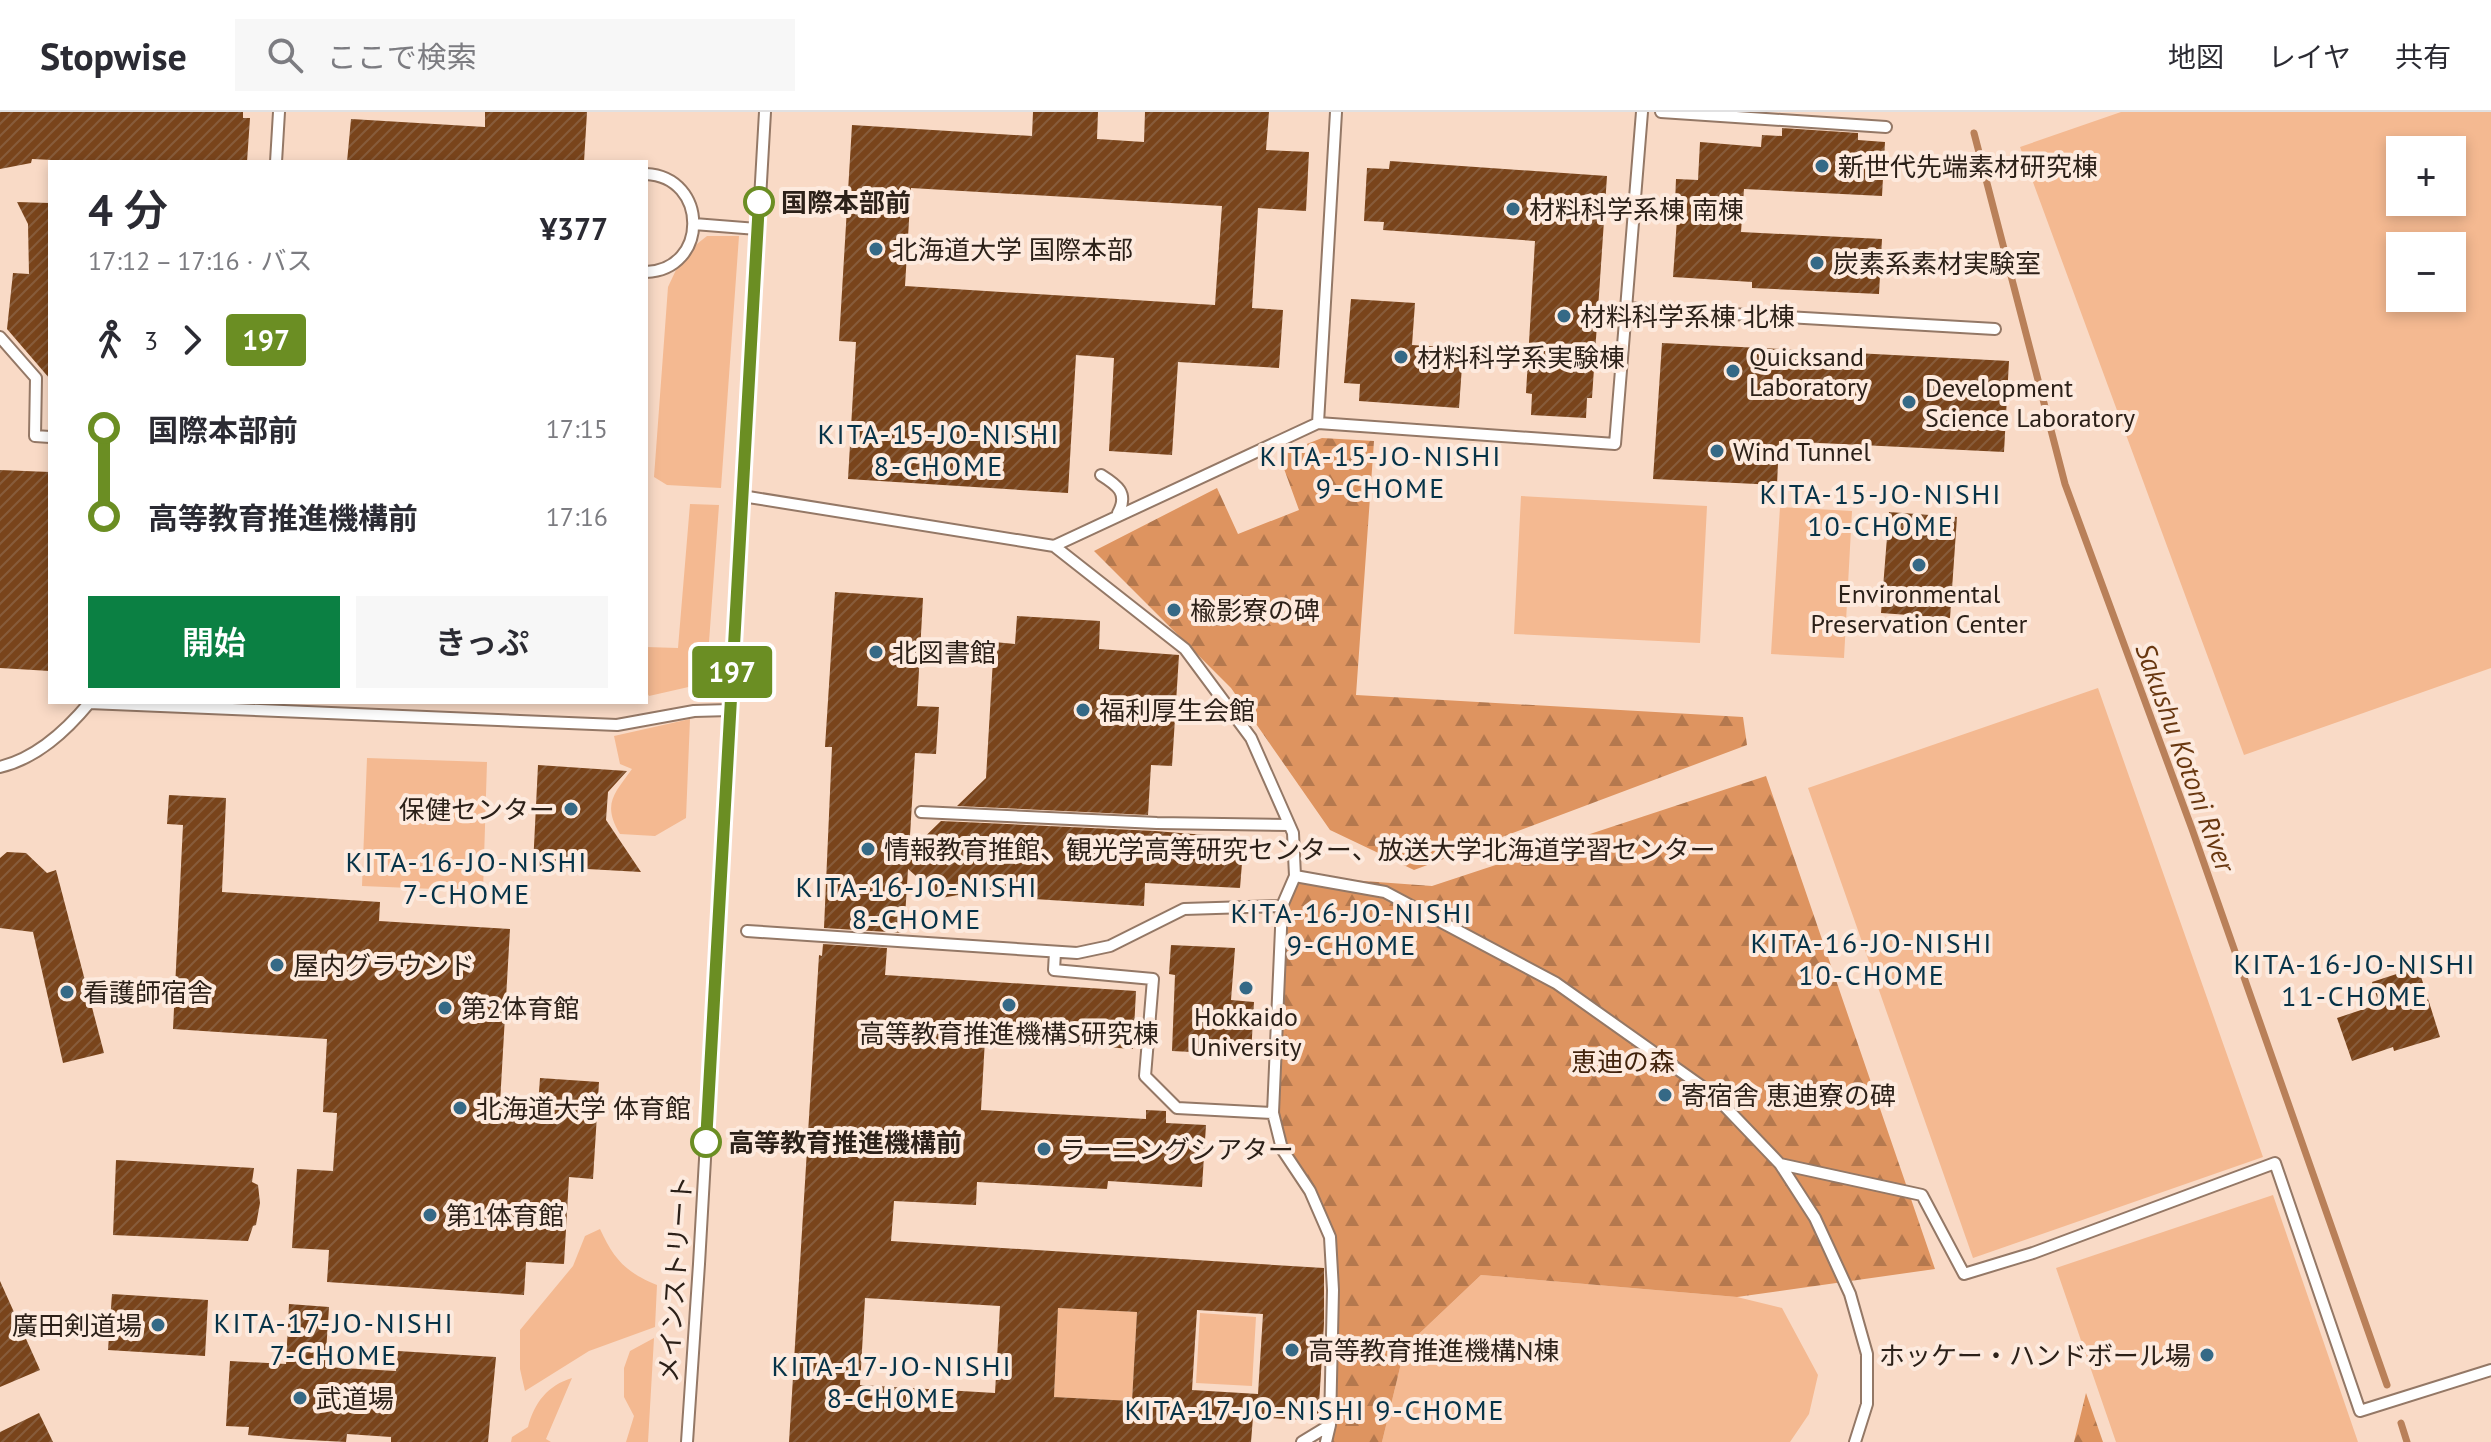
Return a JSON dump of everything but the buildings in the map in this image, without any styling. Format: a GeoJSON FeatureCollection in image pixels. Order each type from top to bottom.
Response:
{"type":"FeatureCollection","features":[{"type":"Feature","properties":{"kind":"lane"},"geometry":{"type":"LineString","coordinates":[[276,160],[279,112]]}},
{"type":"Feature","properties":{"kind":"lane","name":"メインストリート"},"geometry":{"type":"LineString","coordinates":[[687,1442],[765,112]]}},
{"type":"Feature","properties":{"kind":"lane"},"geometry":{"type":"LineString","coordinates":[[1318,423],[1336,112]]}},
{"type":"Feature","properties":{"kind":"lane"},"geometry":{"type":"LineString","coordinates":[[1054,546],[1318,423],[1615,444],[1642,112]]}},
{"type":"Feature","properties":{"kind":"lane"},"geometry":{"type":"LineString","coordinates":[[1661,112],[1886,127]]}},
{"type":"Feature","properties":{"kind":"lane"},"geometry":{"type":"LineString","coordinates":[[648,174],[665,178],[677,186],[692,210],[694,224],[686,250],[676,261],[665,268],[648,272]]}},
{"type":"Feature","properties":{"kind":"lane"},"geometry":{"type":"LineString","coordinates":[[694,224],[757,229]]}},
{"type":"Feature","properties":{"kind":"lane"},"geometry":{"type":"LineString","coordinates":[[1628,308],[1995,329]]}},
{"type":"Feature","properties":{"kind":"lane"},"geometry":{"type":"LineString","coordinates":[[0,337],[36,378],[35,436],[48,437]]}},
{"type":"Feature","properties":{"kind":"lane"},"geometry":{"type":"LineString","coordinates":[[1101,475],[1116,484],[1122,492],[1123,504],[1117,515]]}},
{"type":"Feature","properties":{"kind":"lane"},"geometry":{"type":"LineString","coordinates":[[742,496],[1054,546],[1185,649],[1251,738],[1293,833],[1295,876],[1282,906],[1273,1113],[1282,1149],[1310,1191],[1330,1237],[1333,1290],[1330,1425],[1326,1442]]}},
{"type":"Feature","properties":{"kind":"lane"},"geometry":{"type":"LineString","coordinates":[[0,767],[20,762],[62,733],[87,704]]}},
{"type":"Feature","properties":{"kind":"lane"},"geometry":{"type":"LineString","coordinates":[[156,704],[617,725],[694,711],[730,710]]}},
{"type":"Feature","properties":{"kind":"lane"},"geometry":{"type":"LineString","coordinates":[[921,812],[1157,823],[1289,825]]}},
{"type":"Feature","properties":{"kind":"lane"},"geometry":{"type":"LineString","coordinates":[[1295,876],[1385,892],[1556,983],[1714,1095],[1780,1164],[1815,1218],[1850,1294],[1867,1354],[1867,1404],[1855,1442]]}},
{"type":"Feature","properties":{"kind":"lane"},"geometry":{"type":"LineString","coordinates":[[747,931],[1077,953],[1110,946],[1184,909],[1282,906]]}},
{"type":"Feature","properties":{"kind":"lane"},"geometry":{"type":"LineString","coordinates":[[1055,952],[1054,970],[1153,979],[1145,1076],[1177,1108],[1273,1113]]}},
{"type":"Feature","properties":{"kind":"lane"},"geometry":{"type":"LineString","coordinates":[[1780,1164],[1922,1195],[1964,1274],[2033,1253],[2275,1163],[2360,1411],[2491,1370]]}},
{"type":"Feature","properties":{"kind":"lane"},"geometry":{"type":"LineString","coordinates":[[1302,1442],[1330,1425]]}},
{"type":"Feature","properties":{"kind":"shaded area"},"geometry":{"type":"Polygon","coordinates":[[[2121,112],[2491,112],[2491,668],[2244,755],[2020,147],[2121,112]]]}},
{"type":"Feature","properties":{"kind":"shaded area"},"geometry":{"type":"Polygon","coordinates":[[[707,236],[739,236],[721,488],[667,485],[654,477],[668,287],[683,255],[707,236]]]}},
{"type":"Feature","properties":{"kind":"shaded area"},"geometry":{"type":"Polygon","coordinates":[[[1521,496],[1707,506],[1700,643],[1514,634],[1521,496]]]}},
{"type":"Feature","properties":{"kind":"shaded area"},"geometry":{"type":"Polygon","coordinates":[[[690,504],[719,505],[706,683],[649,696],[648,647],[678,648],[690,504]]]}},
{"type":"Feature","properties":{"kind":"shaded area"},"geometry":{"type":"Polygon","coordinates":[[[1780,507],[1852,511],[1844,658],[1771,654],[1780,507]]]}},
{"type":"Feature","properties":{"kind":"shaded area"},"geometry":{"type":"Polygon","coordinates":[[[2098,688],[2263,1157],[1973,1258],[1808,788],[2098,688]]]}},
{"type":"Feature","properties":{"kind":"shaded area"},"geometry":{"type":"Polygon","coordinates":[[[690,719],[686,818],[655,836],[620,834],[612,815],[612,800],[632,769],[620,764],[614,736],[690,719]]]}},
{"type":"Feature","properties":{"kind":"shaded area"},"geometry":{"type":"Polygon","coordinates":[[[367,758],[487,762],[483,891],[362,886],[367,758]]]}},
{"type":"Feature","properties":{"kind":"shaded area","name":"ホッケー・ハンドボール場"},"geometry":{"type":"Polygon","coordinates":[[[2273,1195],[2358,1442],[2116,1442],[2056,1268],[2273,1195]]]}},
{"type":"Feature","properties":{"kind":"shaded area"},"geometry":{"type":"Polygon","coordinates":[[[600,1229],[610,1249],[622,1263],[657,1285],[655,1327],[589,1351],[525,1391],[520,1369],[520,1330],[573,1266],[585,1236],[600,1229]]]}},
{"type":"Feature","properties":{"kind":"shaded area"},"geometry":{"type":"Polygon","coordinates":[[[1481,1275],[1737,1297],[1782,1308],[1818,1375],[1809,1414],[1790,1442],[1382,1442],[1405,1347],[1481,1275]]]}},
{"type":"Feature","properties":{"kind":"shaded area"},"geometry":{"type":"Polygon","coordinates":[[[1058,1308],[1137,1312],[1132,1401],[1054,1397],[1058,1308]]]}},
{"type":"Feature","properties":{"kind":"shaded area"},"geometry":{"type":"Polygon","coordinates":[[[1200,1313],[1256,1317],[1252,1386],[1196,1383],[1200,1313]]]}},
{"type":"Feature","properties":{"kind":"shaded area"},"geometry":{"type":"Polygon","coordinates":[[[654,1338],[648,1442],[626,1442],[634,1416],[624,1397],[624,1368],[630,1351],[654,1338]]]}},
{"type":"Feature","properties":{"kind":"shaded area"},"geometry":{"type":"Polygon","coordinates":[[[572,1378],[546,1439],[551,1442],[511,1442],[512,1437],[528,1427],[543,1396],[556,1385],[572,1378]]]}},
{"type":"Feature","properties":{"kind":"green space"},"geometry":{"type":"Polygon","coordinates":[[[1322,438],[1374,441],[1356,695],[1743,717],[1747,745],[1414,870],[1330,830],[1231,688],[1094,551],[1217,488],[1238,534],[1299,510],[1279,455],[1322,438]]]}},
{"type":"Feature","properties":{"kind":"green space","name":"恵迪の森"},"geometry":{"type":"Polygon","coordinates":[[[1766,776],[1935,1269],[1737,1297],[1481,1275],[1405,1347],[1382,1442],[1326,1442],[1330,1237],[1282,1149],[1273,1113],[1282,906],[1295,876],[1432,886],[1766,776]]]}},
{"type":"Feature","properties":{"kind":"green space"},"geometry":{"type":"Polygon","coordinates":[[[2086,1393],[2103,1442],[2074,1442],[2086,1393]]]}},
{"type":"Feature","properties":{"kind":"waterway","name":"Sakushu Kotoni River"},"geometry":{"type":"LineString","coordinates":[[1974,133],[2065,484],[2192,829],[2387,1385]]}},
{"type":"Feature","properties":{"kind":"waterway","name":"Sakushu Kotoni River"},"geometry":{"type":"LineString","coordinates":[[2401,1423],[2407,1442]]}},
{"type":"Feature","properties":{"kind":"bus line","name":"197"},"geometry":{"type":"LineString","coordinates":[[706,1142],[759,202]]}},
{"type":"Feature","properties":{"kind":"place","name":"新世代先端素材研究棟"},"geometry":{"type":"Point","coordinates":[1822,166]}},
{"type":"Feature","properties":{"kind":"place","name":"国際本部前"},"geometry":{"type":"Point","coordinates":[759,202]}},
{"type":"Feature","properties":{"kind":"place","name":"材料科学系棟 南棟"},"geometry":{"type":"Point","coordinates":[1513,209]}},
{"type":"Feature","properties":{"kind":"place","name":"北海道大学 国際本部"},"geometry":{"type":"Point","coordinates":[876,249]}},
{"type":"Feature","properties":{"kind":"place","name":"炭素系素材実験室"},"geometry":{"type":"Point","coordinates":[1817,263]}},
{"type":"Feature","properties":{"kind":"place","name":"材料科学系棟 北棟"},"geometry":{"type":"Point","coordinates":[1564,316]}},
{"type":"Feature","properties":{"kind":"place","name":"材料科学系実験棟"},"geometry":{"type":"Point","coordinates":[1401,357]}},
{"type":"Feature","properties":{"kind":"place","name":"Quicksand Laboratory"},"geometry":{"type":"Point","coordinates":[1733,371]}},
{"type":"Feature","properties":{"kind":"place","name":"Development Science Laboratory"},"geometry":{"type":"Point","coordinates":[1909,402]}},
{"type":"Feature","properties":{"kind":"place","name":"Wind Tunnel"},"geometry":{"type":"Point","coordinates":[1717,451]}},
{"type":"Feature","properties":{"kind":"place","name":"Environmental Preservation Center"},"geometry":{"type":"Point","coordinates":[1919,565]}},
{"type":"Feature","properties":{"kind":"place","name":"楡影寮の碑"},"geometry":{"type":"Point","coordinates":[1174,610]}},
{"type":"Feature","properties":{"kind":"place","name":"北図書館"},"geometry":{"type":"Point","coordinates":[876,652]}},
{"type":"Feature","properties":{"kind":"place","name":"福利厚生会館"},"geometry":{"type":"Point","coordinates":[1083,710]}},
{"type":"Feature","properties":{"kind":"place","name":"保健センター"},"geometry":{"type":"Point","coordinates":[571,809]}},
{"type":"Feature","properties":{"kind":"place","name":"情報教育推館、観光学高等研究センター、放送大学北海道学習センター"},"geometry":{"type":"Point","coordinates":[868,849]}},
{"type":"Feature","properties":{"kind":"place","name":"屋内グラウンド"},"geometry":{"type":"Point","coordinates":[277,965]}},
{"type":"Feature","properties":{"kind":"place","name":"Hokkaido University"},"geometry":{"type":"Point","coordinates":[1246,988]}},
{"type":"Feature","properties":{"kind":"place","name":"看護師宿舎"},"geometry":{"type":"Point","coordinates":[67,992]}},
{"type":"Feature","properties":{"kind":"place","name":"高等教育推進機構S研究棟"},"geometry":{"type":"Point","coordinates":[1009,1005]}},
{"type":"Feature","properties":{"kind":"place","name":"第2体育館"},"geometry":{"type":"Point","coordinates":[445,1008]}},
{"type":"Feature","properties":{"kind":"place","name":"寄宿舎 恵迪寮の碑"},"geometry":{"type":"Point","coordinates":[1665,1095]}},
{"type":"Feature","properties":{"kind":"place","name":"北海道大学 体育館"},"geometry":{"type":"Point","coordinates":[460,1108]}},
{"type":"Feature","properties":{"kind":"place","name":"高等教育推進機構前"},"geometry":{"type":"Point","coordinates":[706,1142]}},
{"type":"Feature","properties":{"kind":"place","name":"ラーニングシアター"},"geometry":{"type":"Point","coordinates":[1044,1149]}},
{"type":"Feature","properties":{"kind":"place","name":"第1体育館"},"geometry":{"type":"Point","coordinates":[430,1215]}},
{"type":"Feature","properties":{"kind":"place","name":"廣田剣道場"},"geometry":{"type":"Point","coordinates":[158,1325]}},
{"type":"Feature","properties":{"kind":"place","name":"高等教育推進機構N棟"},"geometry":{"type":"Point","coordinates":[1292,1350]}},
{"type":"Feature","properties":{"kind":"place","name":"ホッケー・ハンドボール場"},"geometry":{"type":"Point","coordinates":[2207,1355]}},
{"type":"Feature","properties":{"kind":"place","name":"武道場"},"geometry":{"type":"Point","coordinates":[300,1398]}},
{"type":"Feature","properties":{"kind":"district","name":"KITA-15-JO-NISHI 8-CHOME"},"geometry":{"type":"Point","coordinates":[939,449]}},
{"type":"Feature","properties":{"kind":"district","name":"KITA-15-JO-NISHI 9-CHOME"},"geometry":{"type":"Point","coordinates":[1381,471]}},
{"type":"Feature","properties":{"kind":"district","name":"KITA-15-JO-NISHI 10-CHOME"},"geometry":{"type":"Point","coordinates":[1881,509]}},
{"type":"Feature","properties":{"kind":"district","name":"KITA-16-JO-NISHI 7-CHOME"},"geometry":{"type":"Point","coordinates":[467,877]}},
{"type":"Feature","properties":{"kind":"district","name":"KITA-16-JO-NISHI 8-CHOME"},"geometry":{"type":"Point","coordinates":[917,902]}},
{"type":"Feature","properties":{"kind":"district","name":"KITA-16-JO-NISHI 9-CHOME"},"geometry":{"type":"Point","coordinates":[1352,928]}},
{"type":"Feature","properties":{"kind":"district","name":"KITA-16-JO-NISHI 10-CHOME"},"geometry":{"type":"Point","coordinates":[1872,958]}},
{"type":"Feature","properties":{"kind":"district","name":"KITA-16-JO-NISHI 11-CHOME"},"geometry":{"type":"Point","coordinates":[2355,979]}},
{"type":"Feature","properties":{"kind":"district","name":"KITA-17-JO-NISHI 7-CHOME"},"geometry":{"type":"Point","coordinates":[334,1338]}},
{"type":"Feature","properties":{"kind":"district","name":"KITA-17-JO-NISHI 8-CHOME"},"geometry":{"type":"Point","coordinates":[892,1381]}},
{"type":"Feature","properties":{"kind":"district","name":"KITA-17-JO-NISHI 9-CHOME"},"geometry":{"type":"Point","coordinates":[1315,1409]}}]}
